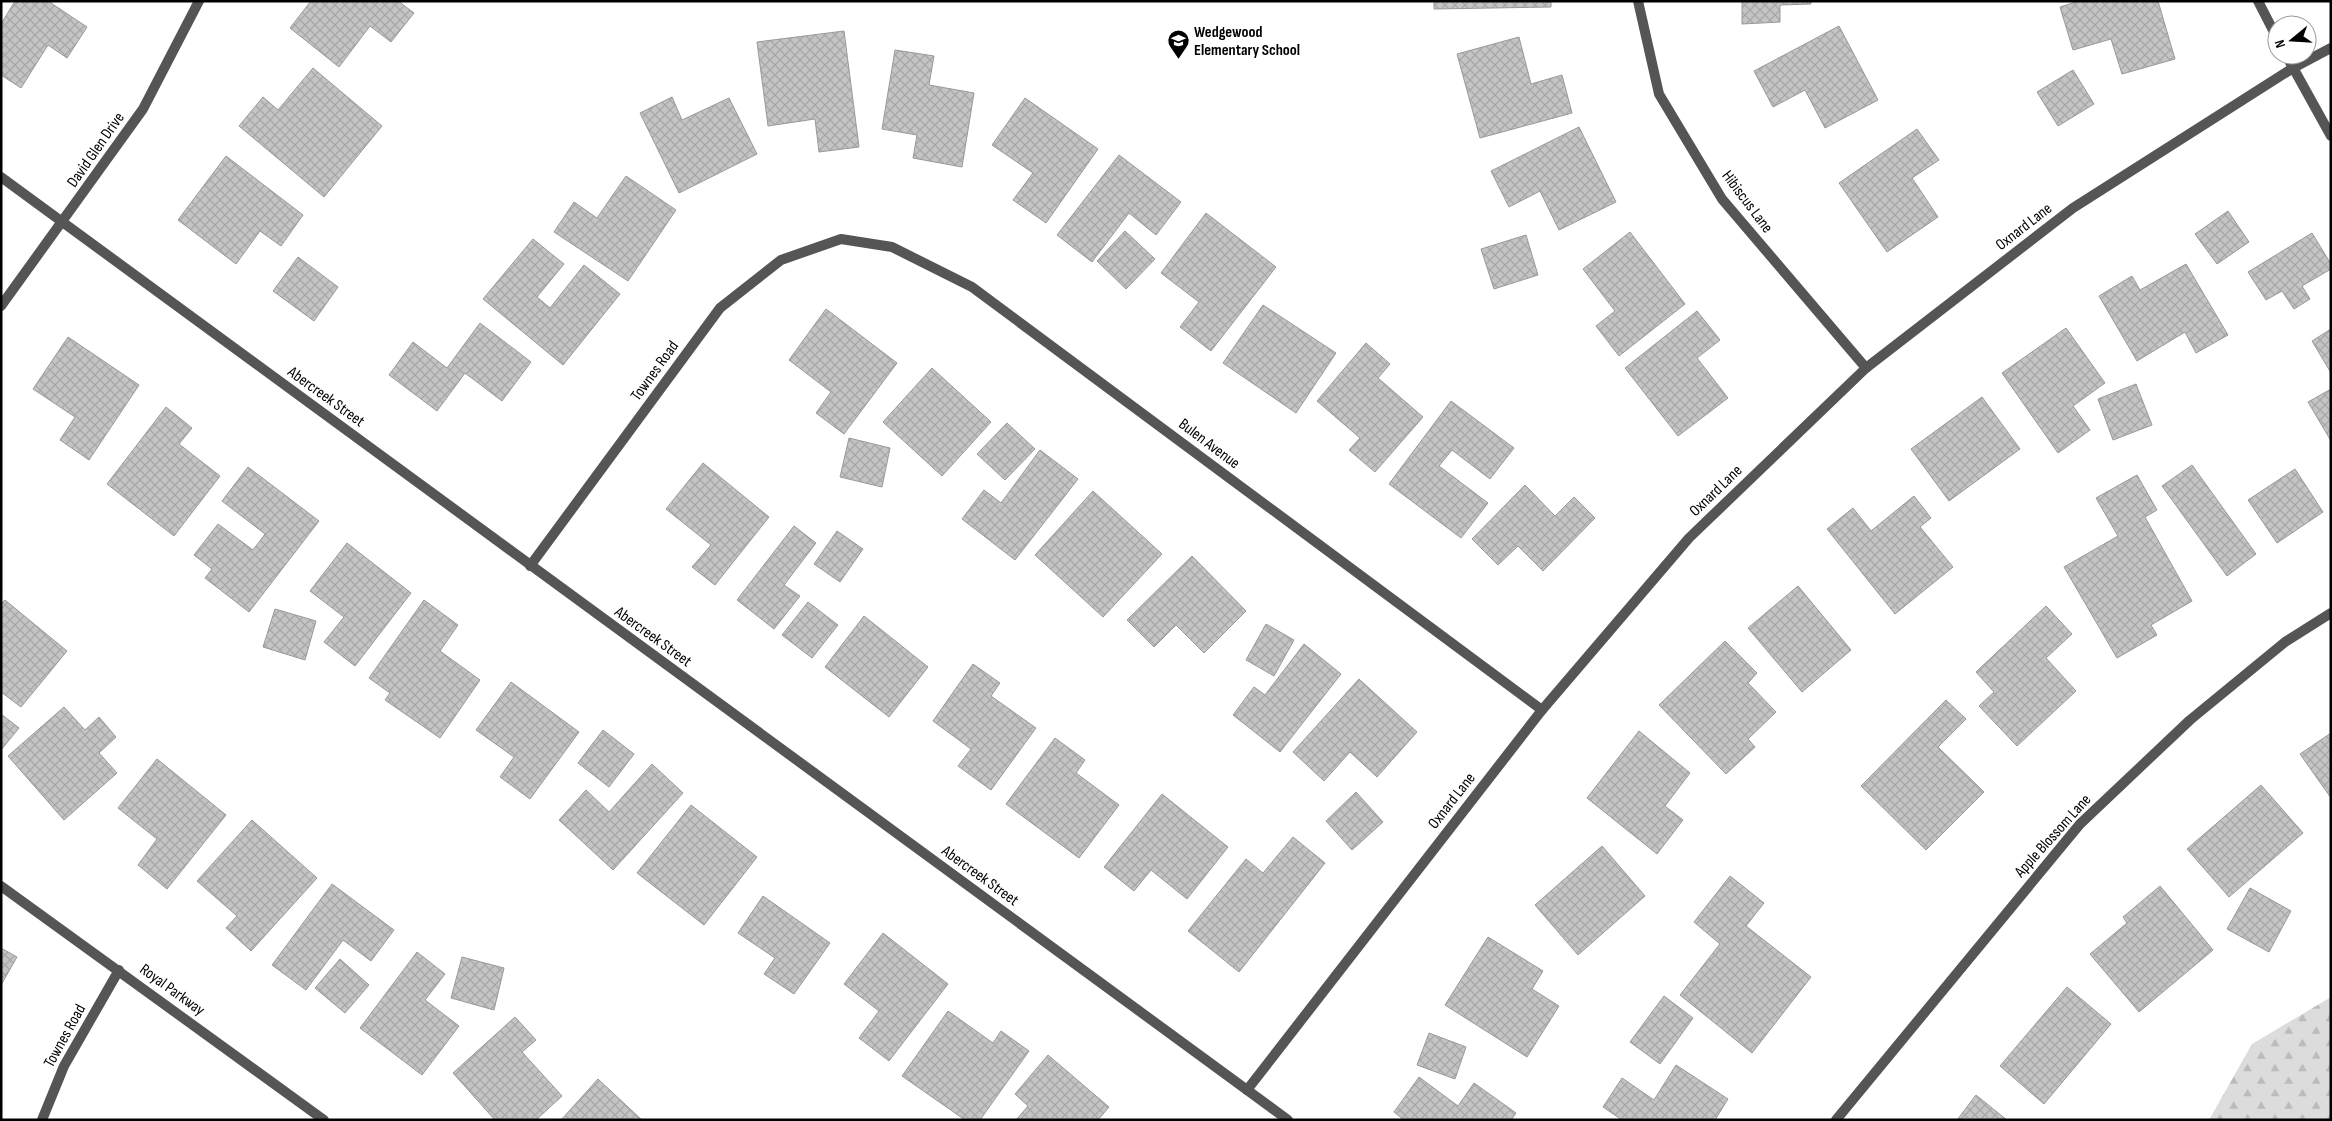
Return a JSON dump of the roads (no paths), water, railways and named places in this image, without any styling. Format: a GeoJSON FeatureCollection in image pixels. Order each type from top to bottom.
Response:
{"type":"FeatureCollection","features":[{"type":"Feature","properties":{"kind":"street","name":"David Glen Drive"},"geometry":{"type":"LineString","coordinates":[[1,306],[143,109],[199,1]]}},
{"type":"Feature","properties":{"kind":"street","name":"Hibiscus Lane"},"geometry":{"type":"LineString","coordinates":[[1638,1],[1659,94],[1722,199],[1866,368]]}},
{"type":"Feature","properties":{"kind":"street"},"geometry":{"type":"LineString","coordinates":[[2258,1],[2267,19]]}},
{"type":"Feature","properties":{"kind":"street","name":"Oxnard Lane"},"geometry":{"type":"LineString","coordinates":[[1247,1090],[1542,710],[1689,538],[1866,368],[2073,208],[2293,68],[2331,48]]}},
{"type":"Feature","properties":{"kind":"street"},"geometry":{"type":"LineString","coordinates":[[2291,65],[2331,136]]}},
{"type":"Feature","properties":{"kind":"street","name":"Abercreek Street"},"geometry":{"type":"LineString","coordinates":[[1,177],[1288,1120]]}},
{"type":"Feature","properties":{"kind":"street","name":"Townes Road"},"geometry":{"type":"LineString","coordinates":[[530,566],[720,308],[781,260],[841,239]]}},
{"type":"Feature","properties":{"kind":"street","name":"Bulen Avenue"},"geometry":{"type":"LineString","coordinates":[[841,239],[892,248],[972,287],[1542,710]]}},
{"type":"Feature","properties":{"kind":"street","name":"Apple Blossom Lane"},"geometry":{"type":"LineString","coordinates":[[1836,1120],[2080,824],[2190,720],[2285,642],[2331,613]]}},
{"type":"Feature","properties":{"kind":"street","name":"Royal Parkway"},"geometry":{"type":"LineString","coordinates":[[1,886],[324,1120]]}},
{"type":"Feature","properties":{"kind":"street","name":"Townes Road"},"geometry":{"type":"LineString","coordinates":[[42,1120],[64,1066],[119,970]]}},
{"type":"Feature","properties":{"kind":"place","name":"Wedgewood Elementary School"},"geometry":{"type":"Point","coordinates":[1178,60]}}]}
